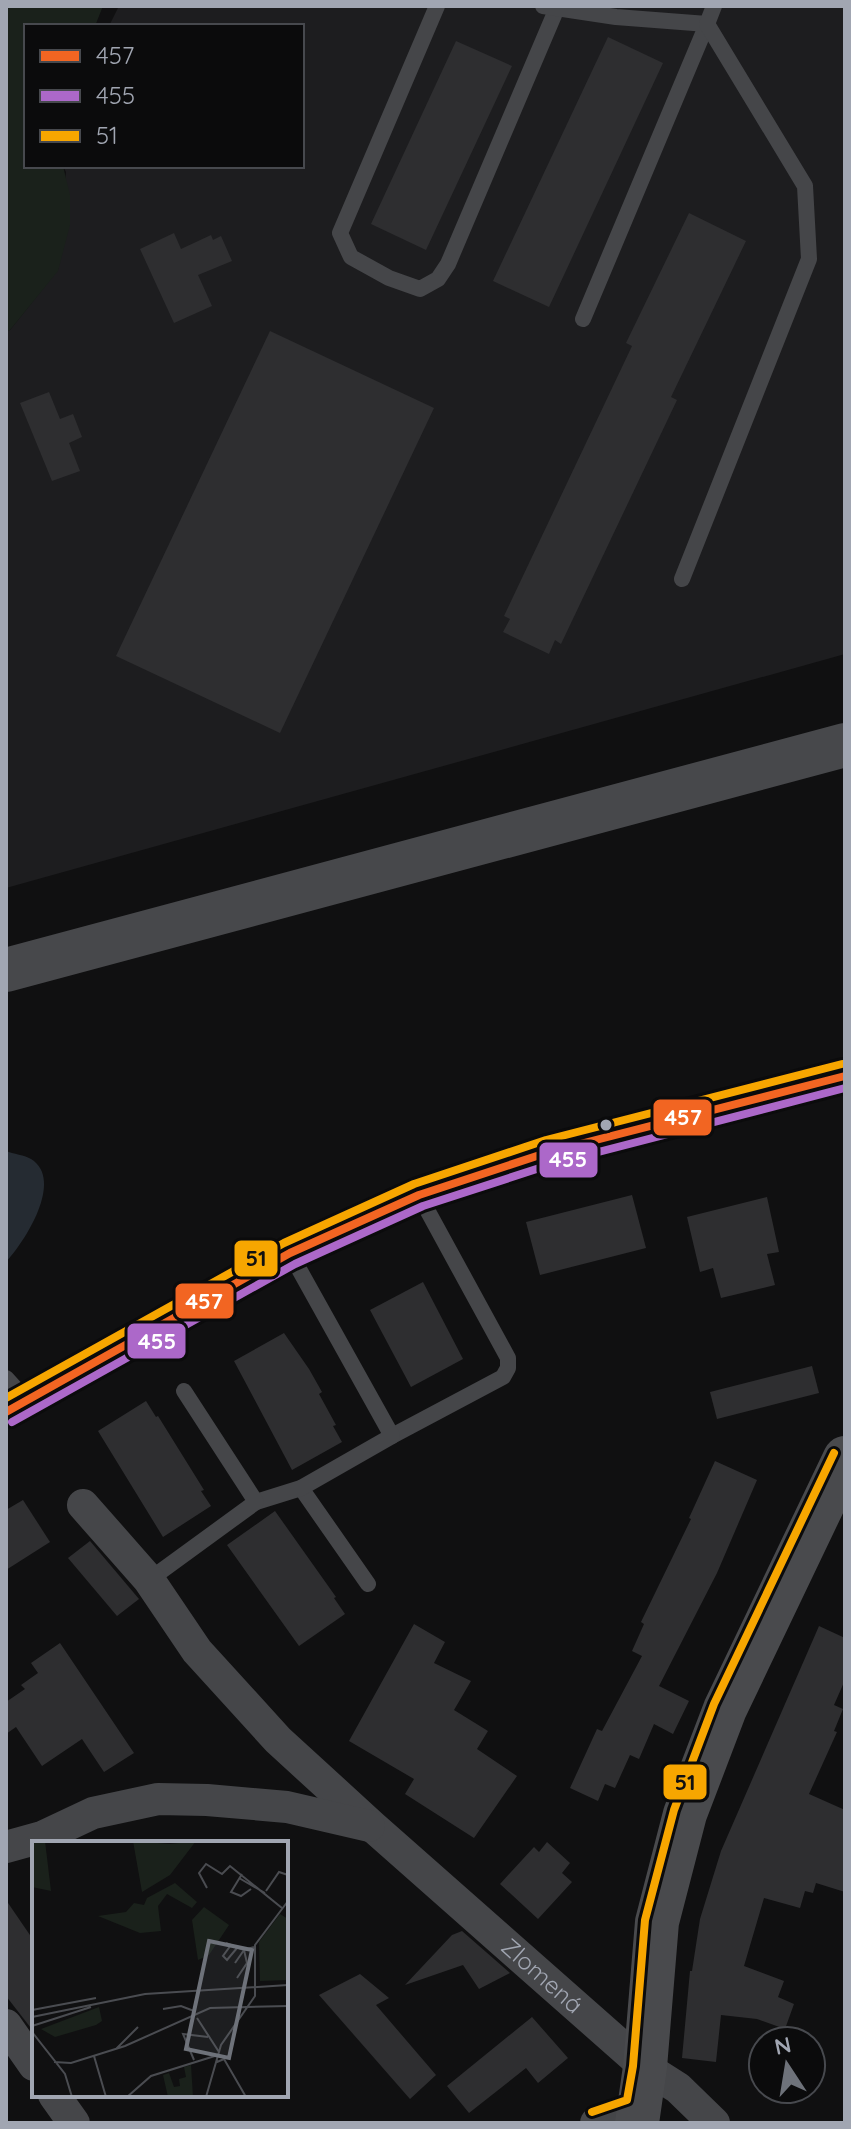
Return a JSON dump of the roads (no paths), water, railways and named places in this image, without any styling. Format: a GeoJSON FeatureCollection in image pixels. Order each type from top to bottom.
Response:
{"type":"FeatureCollection","features":[{"type":"Feature","properties":{"kind":"main road"},"geometry":{"type":"LineString","coordinates":[[6,970],[845,745]]}},
{"type":"Feature","properties":{"kind":"street"},"geometry":{"type":"LineString","coordinates":[[13,1397],[290,1253],[419,1195],[549,1152],[845,1076]]}},
{"type":"Feature","properties":{"kind":"street"},"geometry":{"type":"LineString","coordinates":[[596,2123],[638,2116],[657,1922],[685,1814],[725,1709],[845,1458]]}},
{"type":"Feature","properties":{"kind":"street","name":"Zlomená"},"geometry":{"type":"LineString","coordinates":[[83,1505],[149,1580],[197,1651],[268,1729],[372,1826],[645,2067],[678,2088],[714,2123]]}},
{"type":"Feature","properties":{"kind":"street","name":"Zlomená"},"geometry":{"type":"LineString","coordinates":[[6,1847],[42,1837],[93,1813],[158,1799],[287,1807],[372,1826]]}},
{"type":"Feature","properties":{"kind":"street"},"geometry":{"type":"LineString","coordinates":[[6,2025],[32,2062]]}},
{"type":"Feature","properties":{"kind":"street"},"geometry":{"type":"LineString","coordinates":[[55,2097],[74,2123]]}},
{"type":"Feature","properties":{"kind":"lane"},"geometry":{"type":"LineString","coordinates":[[437,6],[340,233],[351,257],[389,278],[420,289],[438,279],[448,264],[550,7],[616,17],[707,24]]}},
{"type":"Feature","properties":{"kind":"lane"},"geometry":{"type":"LineString","coordinates":[[583,319],[714,6]]}},
{"type":"Feature","properties":{"kind":"lane"},"geometry":{"type":"LineString","coordinates":[[682,579],[809,259],[805,186],[707,24]]}},
{"type":"Feature","properties":{"kind":"lane"},"geometry":{"type":"LineString","coordinates":[[149,1580],[256,1502],[301,1488],[503,1377],[508,1368],[508,1358],[419,1195]]}},
{"type":"Feature","properties":{"kind":"lane"},"geometry":{"type":"LineString","coordinates":[[290,1253],[392,1436]]}},
{"type":"Feature","properties":{"kind":"lane"},"geometry":{"type":"LineString","coordinates":[[184,1391],[256,1502]]}},
{"type":"Feature","properties":{"kind":"lane"},"geometry":{"type":"LineString","coordinates":[[301,1488],[368,1584]]}}]}
